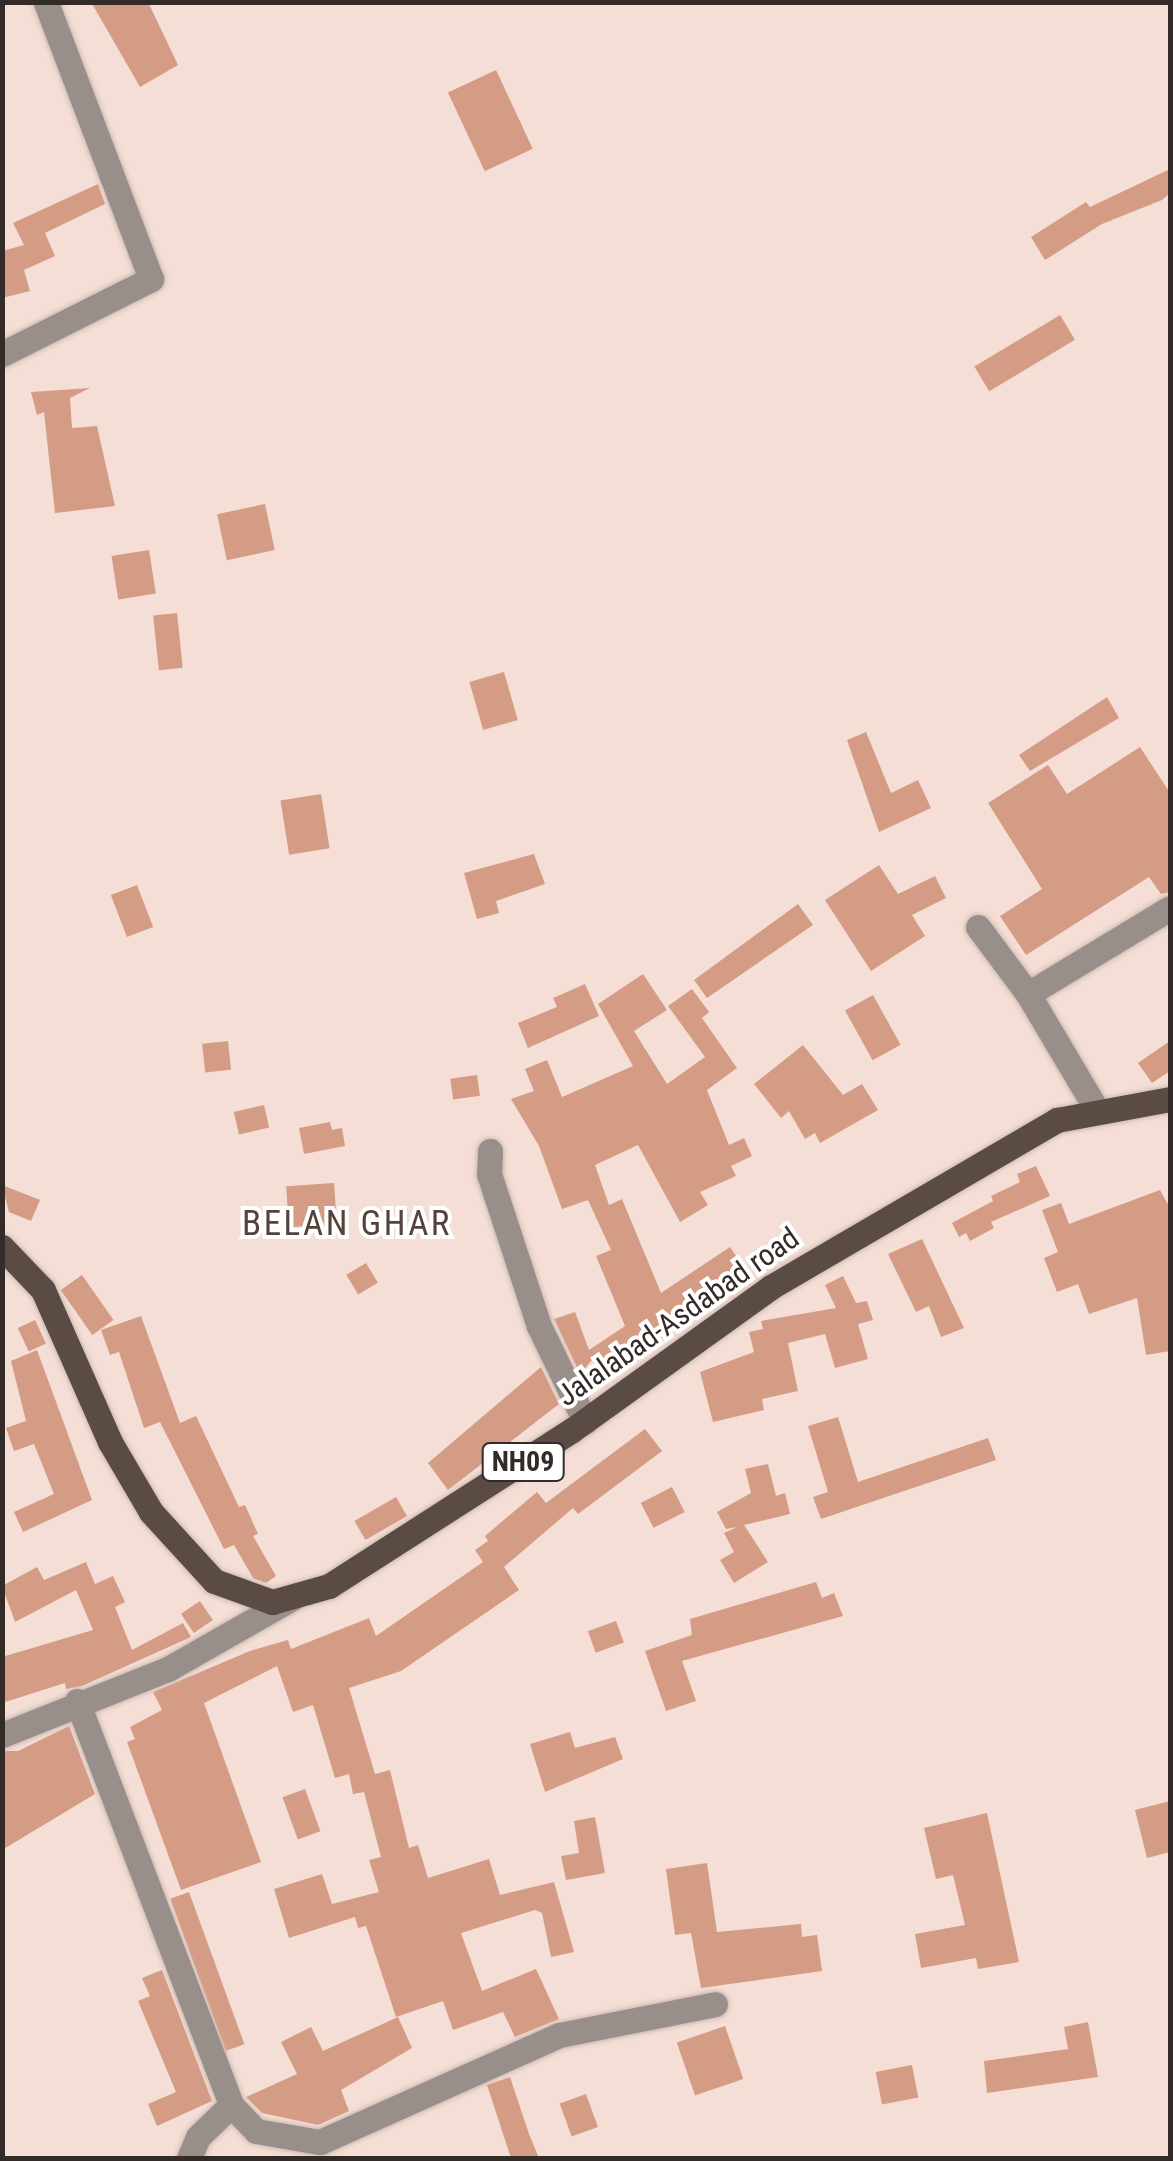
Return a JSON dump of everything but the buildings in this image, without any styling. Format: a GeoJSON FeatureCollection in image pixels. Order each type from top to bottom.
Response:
{"type":"FeatureCollection","features":[{"type":"Feature","properties":{"kind":"main road","name":"Jalalabad-Asdabad road"},"geometry":{"type":"LineString","coordinates":[[2,1247],[44,1290],[110,1442],[151,1512],[214,1581],[272,1602],[328,1586],[584,1421],[770,1287],[1057,1120],[1170,1099]]}},
{"type":"Feature","properties":{"kind":"street"},"geometry":{"type":"LineString","coordinates":[[2,354],[150,279],[46,2]]}},
{"type":"Feature","properties":{"kind":"street"},"geometry":{"type":"LineString","coordinates":[[1028,994],[1170,908]]}},
{"type":"Feature","properties":{"kind":"street"},"geometry":{"type":"LineString","coordinates":[[978,928],[1028,994],[1098,1112]]}},
{"type":"Feature","properties":{"kind":"street"},"geometry":{"type":"LineString","coordinates":[[490,1150],[489,1174],[539,1326],[584,1421]]}},
{"type":"Feature","properties":{"kind":"street"},"geometry":{"type":"LineString","coordinates":[[2,1735],[76,1701],[168,1669],[299,1594]]}},
{"type":"Feature","properties":{"kind":"street"},"geometry":{"type":"LineString","coordinates":[[76,1701],[231,2105],[256,2131],[320,2142],[559,2034],[715,2004]]}},
{"type":"Feature","properties":{"kind":"street"},"geometry":{"type":"LineString","coordinates":[[188,2158],[198,2137],[231,2105]]}},
{"type":"Feature","properties":{"kind":"district","name":"BELAN GHAR"},"geometry":{"type":"Point","coordinates":[347,1224]}}]}
